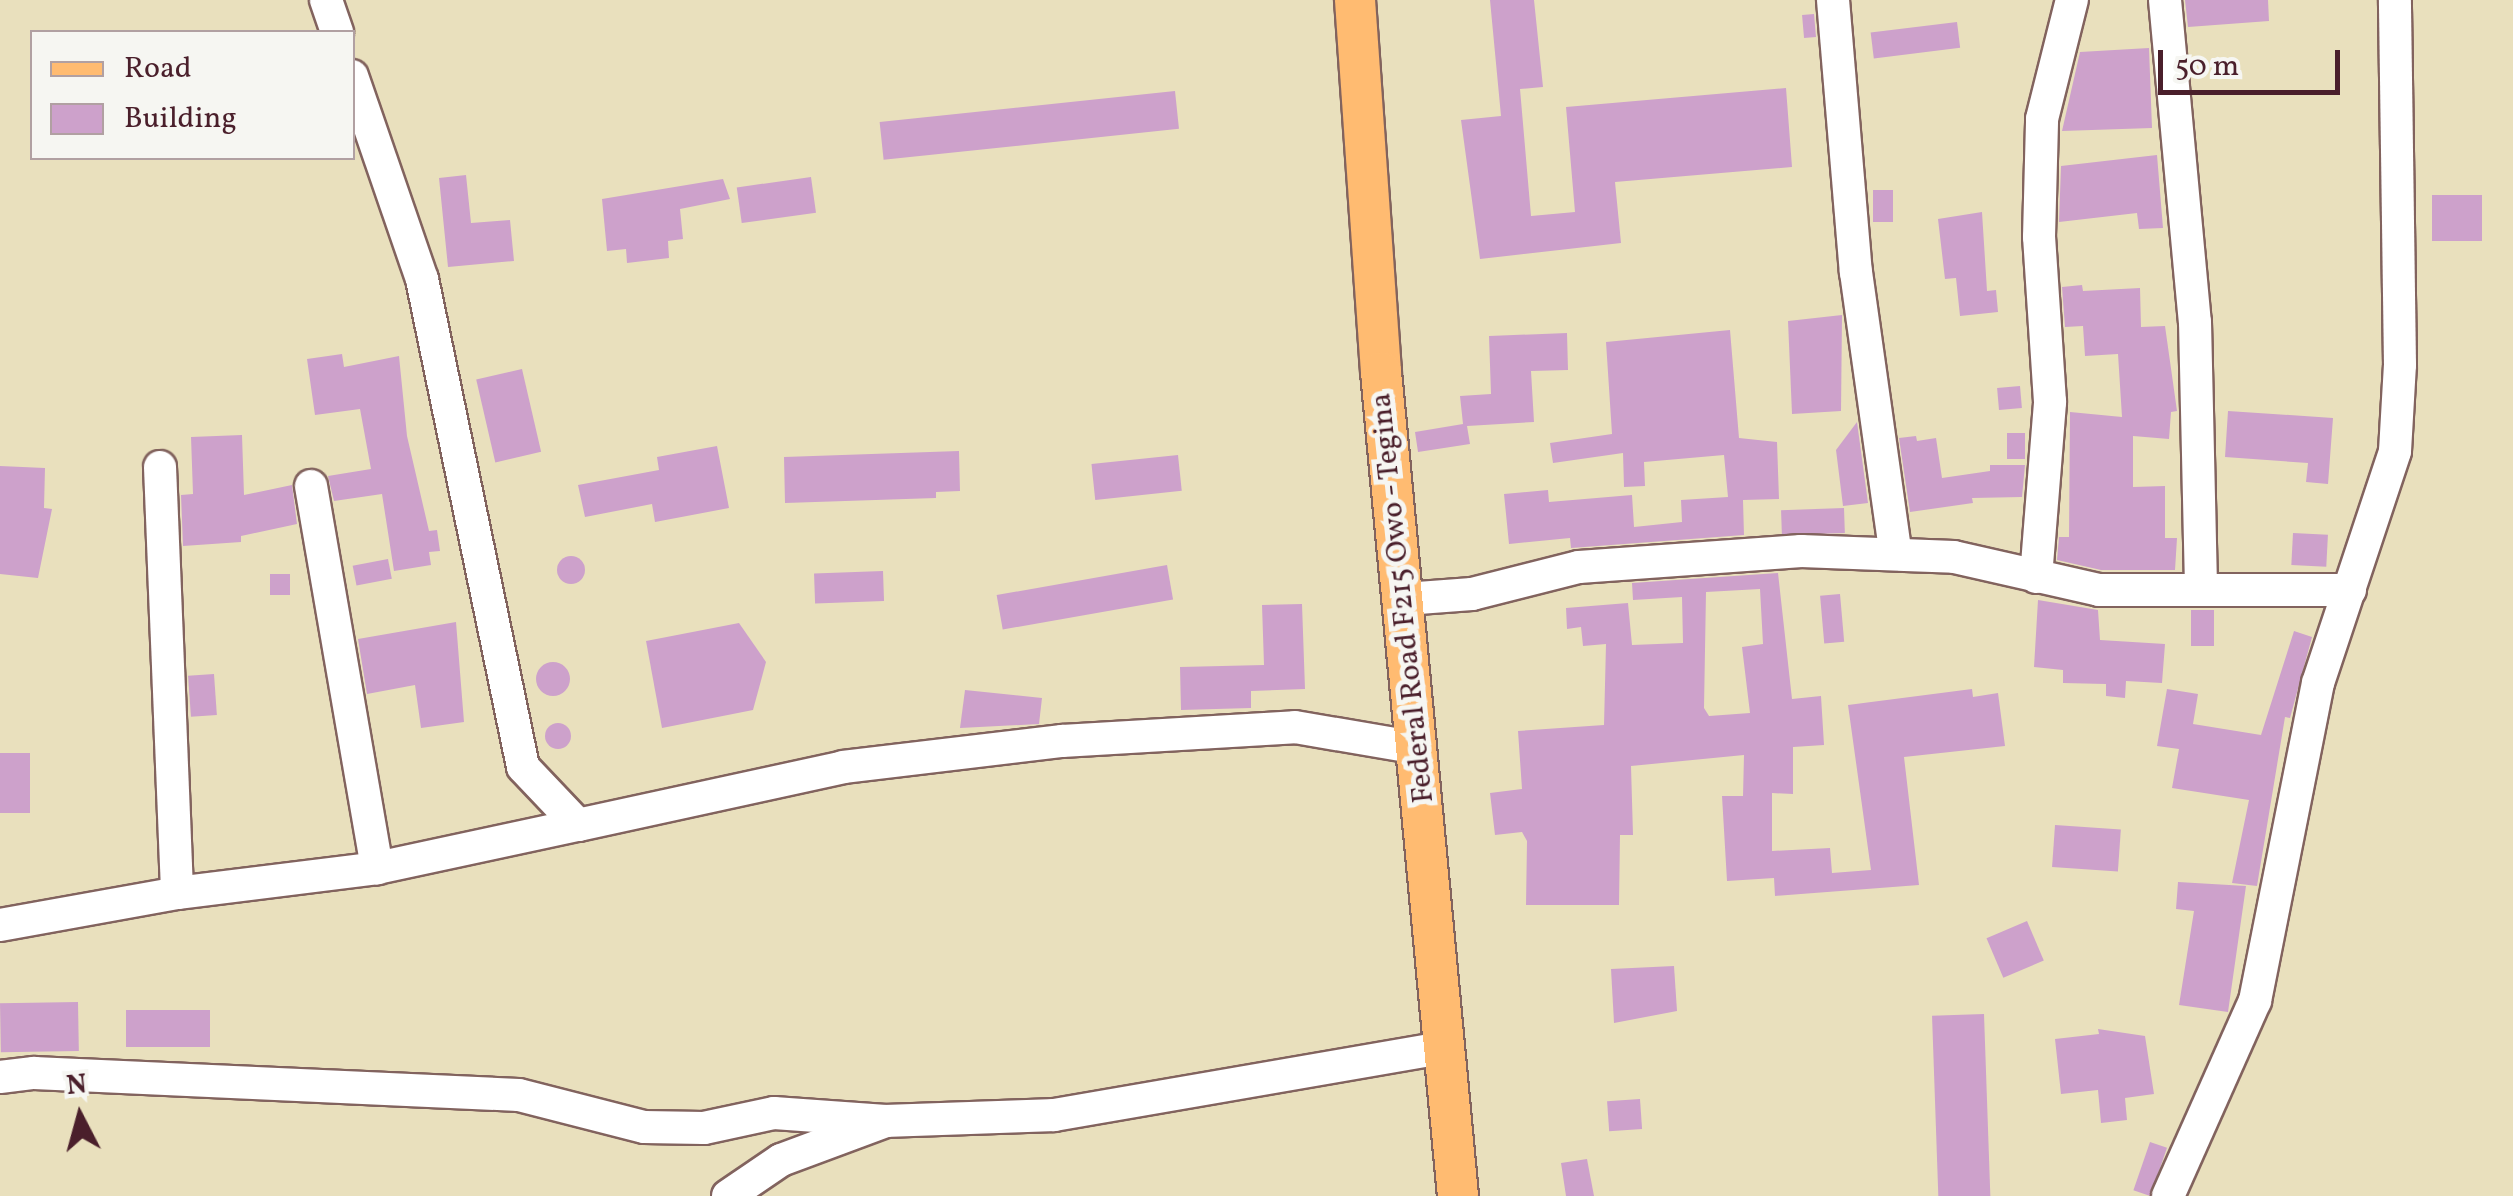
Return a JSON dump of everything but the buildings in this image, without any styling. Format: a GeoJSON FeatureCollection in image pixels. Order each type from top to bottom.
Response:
{"type":"FeatureCollection","features":[{"type":"Feature","properties":{"kind":"main road","name":"Federal Road F215 Owo - Tegina"},"geometry":{"type":"LineString","coordinates":[[1355,0],[1458,1196]]}},
{"type":"Feature","properties":{"kind":"street"},"geometry":{"type":"LineString","coordinates":[[1833,0],[1856,272],[1895,551]]}},
{"type":"Feature","properties":{"kind":"street"},"geometry":{"type":"LineString","coordinates":[[2036,577],[2050,402],[2040,237],[2042,119],[2072,0]]}},
{"type":"Feature","properties":{"kind":"street"},"geometry":{"type":"LineString","coordinates":[[2165,0],[2195,322],[2201,588]]}},
{"type":"Feature","properties":{"kind":"street"},"geometry":{"type":"LineString","coordinates":[[2168,1196],[2237,1054],[2255,1002],[2296,776],[2399,422],[2395,0]]}},
{"type":"Feature","properties":{"kind":"street"},"geometry":{"type":"LineString","coordinates":[[355,85],[422,279],[523,767],[578,824]]}},
{"type":"Feature","properties":{"kind":"street"},"geometry":{"type":"LineString","coordinates":[[160,466],[177,892]]}},
{"type":"Feature","properties":{"kind":"street"},"geometry":{"type":"LineString","coordinates":[[311,486],[377,868]]}},
{"type":"Feature","properties":{"kind":"street"},"geometry":{"type":"LineString","coordinates":[[1405,598],[1472,594],[1578,566],[1657,559],[1895,551],[2099,590],[2350,590]]}},
{"type":"Feature","properties":{"kind":"street"},"geometry":{"type":"LineString","coordinates":[[0,925],[177,892],[377,868],[843,766],[1062,741],[1296,727],[1418,748]]}},
{"type":"Feature","properties":{"kind":"street"},"geometry":{"type":"LineString","coordinates":[[0,1077],[518,1095],[644,1126],[704,1128],[774,1113],[886,1121],[1054,1115],[1446,1047]]}},
{"type":"Feature","properties":{"kind":"street"},"geometry":{"type":"LineString","coordinates":[[728,1196],[781,1160],[886,1121]]}}]}
